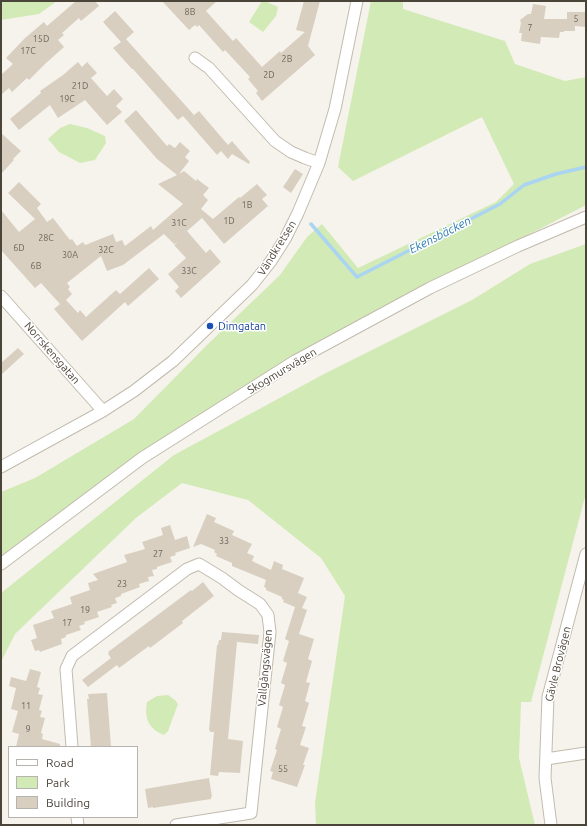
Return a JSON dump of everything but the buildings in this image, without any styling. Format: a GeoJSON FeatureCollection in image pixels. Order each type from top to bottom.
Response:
{"type":"FeatureCollection","features":[{"type":"Feature","properties":{"kind":"street","name":"Vändkretsen"},"geometry":{"type":"LineString","coordinates":[[1,467],[103,411],[134,391],[173,361],[252,285],[271,261],[298,213],[319,163],[334,109],[357,1]]}},
{"type":"Feature","properties":{"kind":"street"},"geometry":{"type":"LineString","coordinates":[[195,58],[209,68],[275,141],[291,152],[319,163]]}},
{"type":"Feature","properties":{"kind":"street","name":"Skogmursvägen"},"geometry":{"type":"LineString","coordinates":[[1,564],[142,458],[295,361],[430,288],[518,246],[586,216]]}},
{"type":"Feature","properties":{"kind":"street","name":"Norrskensgatan"},"geometry":{"type":"LineString","coordinates":[[1,296],[103,411]]}},
{"type":"Feature","properties":{"kind":"street","name":"Gävle Brovägen"},"geometry":{"type":"LineString","coordinates":[[551,825],[545,778],[548,697],[586,554]]}},
{"type":"Feature","properties":{"kind":"street","name":"Vallgångsvägen"},"geometry":{"type":"LineString","coordinates":[[72,746],[66,669],[72,656],[187,569],[199,564],[260,604],[268,615],[270,632],[251,813],[176,825]]}},
{"type":"Feature","properties":{"kind":"street"},"geometry":{"type":"LineString","coordinates":[[546,759],[586,753]]}},
{"type":"Feature","properties":{"kind":"green space"},"geometry":{"type":"Polygon","coordinates":[[[1,1],[57,1],[39,14],[1,20],[1,1]]]}},
{"type":"Feature","properties":{"kind":"green space"},"geometry":{"type":"Polygon","coordinates":[[[262,1],[278,7],[276,16],[263,32],[249,22],[262,1]]]}},
{"type":"Feature","properties":{"kind":"green space"},"geometry":{"type":"Polygon","coordinates":[[[371,1],[403,1],[403,9],[505,41],[515,64],[565,81],[586,77],[586,205],[309,348],[154,444],[1,556],[1,492],[35,478],[134,419],[207,345],[280,275],[307,237],[322,224],[358,268],[496,202],[514,184],[482,117],[353,181],[338,167],[371,1]]]}},
{"type":"Feature","properties":{"kind":"green space"},"geometry":{"type":"Polygon","coordinates":[[[70,124],[87,128],[105,136],[106,143],[95,160],[80,163],[59,152],[48,139],[60,128],[70,124]]]}},
{"type":"Feature","properties":{"kind":"green space"},"geometry":{"type":"Polygon","coordinates":[[[586,244],[586,493],[531,702],[521,702],[519,758],[535,825],[316,825],[315,803],[345,596],[321,558],[248,500],[182,483],[136,518],[15,634],[1,662],[1,593],[174,455],[324,374],[472,300],[530,264],[586,244]]]}},
{"type":"Feature","properties":{"kind":"green space"},"geometry":{"type":"Polygon","coordinates":[[[168,695],[178,704],[168,731],[164,735],[155,730],[149,723],[146,708],[147,702],[157,696],[168,695]]]}},
{"type":"Feature","properties":{"kind":"waterway","name":"Ekensbäcken"},"geometry":{"type":"LineString","coordinates":[[311,224],[357,277],[500,204],[524,185],[556,174],[586,167]]}},
{"type":"Feature","properties":{"kind":"place","name":"Dimgatan"},"geometry":{"type":"Point","coordinates":[210,326]}}]}
